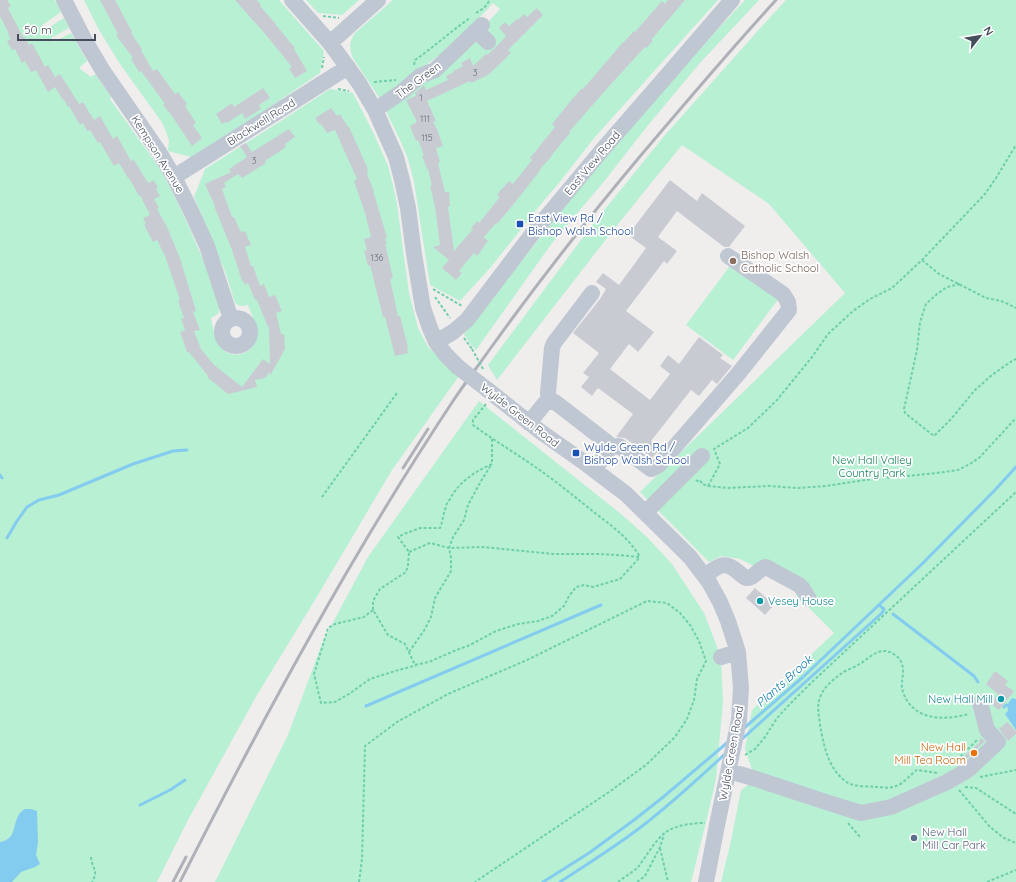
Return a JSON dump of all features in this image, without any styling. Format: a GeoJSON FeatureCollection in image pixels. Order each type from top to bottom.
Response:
{"type":"FeatureCollection","features":[{"type":"Feature","properties":{"kind":"street","name":"Kempson Avenue"},"geometry":{"type":"LineString","coordinates":[[64,0],[84,39],[103,71],[159,152],[174,177],[207,246],[231,319]]}},
{"type":"Feature","properties":{"kind":"street","name":"Wylde Green Road"},"geometry":{"type":"LineString","coordinates":[[292,0],[330,42],[348,66],[375,110],[396,157],[408,208],[423,308],[436,342],[446,355],[488,396],[529,422],[626,494],[690,556],[713,588],[734,637],[738,652],[741,688],[739,720],[732,753],[734,773],[717,825],[706,882]]}},
{"type":"Feature","properties":{"kind":"street"},"geometry":{"type":"LineString","coordinates":[[330,42],[378,0]]}},
{"type":"Feature","properties":{"kind":"street","name":"East View Road"},"geometry":{"type":"LineString","coordinates":[[436,342],[453,332],[467,320],[533,233],[603,149],[732,0]]}},
{"type":"Feature","properties":{"kind":"street","name":"The Green"},"geometry":{"type":"LineString","coordinates":[[375,110],[403,91],[420,76],[436,70],[482,33]]}},
{"type":"Feature","properties":{"kind":"street","name":"Blackwell Road"},"geometry":{"type":"LineString","coordinates":[[174,177],[348,66]]}},
{"type":"Feature","properties":{"kind":"street"},"geometry":{"type":"LineString","coordinates":[[610,447],[618,446],[651,469],[659,465],[738,374],[789,310],[788,302],[783,294],[728,256]]}},
{"type":"Feature","properties":{"kind":"street"},"geometry":{"type":"LineString","coordinates":[[549,402],[548,393],[552,348],[592,293]]}},
{"type":"Feature","properties":{"kind":"street"},"geometry":{"type":"LineString","coordinates":[[529,422],[545,403],[555,402],[608,443],[610,447]]}},
{"type":"Feature","properties":{"kind":"street"},"geometry":{"type":"LineString","coordinates":[[594,470],[610,447]]}},
{"type":"Feature","properties":{"kind":"street"},"geometry":{"type":"LineString","coordinates":[[646,512],[702,456]]}},
{"type":"Feature","properties":{"kind":"street"},"geometry":{"type":"LineString","coordinates":[[705,576],[720,565],[726,565],[734,568],[746,578],[766,567],[799,586],[803,589],[809,599]]}},
{"type":"Feature","properties":{"kind":"street"},"geometry":{"type":"LineString","coordinates":[[721,657],[738,652]]}},
{"type":"Feature","properties":{"kind":"street"},"geometry":{"type":"LineString","coordinates":[[734,773],[861,813],[891,807],[927,792],[968,770],[998,742],[987,730],[981,707]]}},
{"type":"Feature","properties":{"kind":"path"},"geometry":{"type":"LineString","coordinates":[[413,70],[415,60],[426,53],[453,29],[484,8],[490,0]]}},
{"type":"Feature","properties":{"kind":"path"},"geometry":{"type":"LineString","coordinates":[[304,14],[356,20]]}},
{"type":"Feature","properties":{"kind":"path"},"geometry":{"type":"LineString","coordinates":[[359,83],[386,82],[400,79]]}},
{"type":"Feature","properties":{"kind":"path"},"geometry":{"type":"LineString","coordinates":[[708,486],[720,464],[714,449],[748,428],[777,400],[812,358],[828,334],[853,311],[870,299],[892,288],[922,260],[985,194],[1016,145]]}},
{"type":"Feature","properties":{"kind":"path"},"geometry":{"type":"LineString","coordinates":[[922,260],[939,274],[986,298],[1001,301],[1016,308]]}},
{"type":"Feature","properties":{"kind":"path"},"geometry":{"type":"LineString","coordinates":[[960,284],[947,287],[926,304],[920,322],[917,350],[904,409],[906,413],[934,436],[952,418],[975,390],[992,375],[1016,359]]}},
{"type":"Feature","properties":{"kind":"path"},"geometry":{"type":"LineString","coordinates":[[433,294],[452,322]]}},
{"type":"Feature","properties":{"kind":"path"},"geometry":{"type":"LineString","coordinates":[[472,349],[483,369]]}},
{"type":"Feature","properties":{"kind":"path"},"geometry":{"type":"LineString","coordinates":[[322,497],[397,393]]}},
{"type":"Feature","properties":{"kind":"path"},"geometry":{"type":"LineString","coordinates":[[488,396],[473,420],[473,425],[532,465],[581,501],[627,540],[635,548],[640,558]]}},
{"type":"Feature","properties":{"kind":"path"},"geometry":{"type":"LineString","coordinates":[[688,470],[699,482],[700,481],[702,484],[708,486],[727,488],[769,486],[798,488],[958,470],[980,457],[1016,418]]}},
{"type":"Feature","properties":{"kind":"path"},"geometry":{"type":"LineString","coordinates":[[409,652],[432,618],[435,598],[451,571],[449,548],[452,537],[464,520],[468,505],[481,480],[492,464],[492,439]]}},
{"type":"Feature","properties":{"kind":"path"},"geometry":{"type":"LineString","coordinates":[[420,665],[415,665],[405,644],[388,635],[373,610],[373,601],[380,589],[406,572],[409,552],[398,537],[420,528],[440,528],[443,522],[446,506],[455,489],[469,476],[492,464]]}},
{"type":"Feature","properties":{"kind":"path"},"geometry":{"type":"LineString","coordinates":[[734,773],[744,756],[755,749],[765,737],[777,718],[788,706],[1016,492]]}},
{"type":"Feature","properties":{"kind":"path"},"geometry":{"type":"LineString","coordinates":[[409,552],[430,543],[449,548],[483,547],[553,554],[597,554],[640,558]]}},
{"type":"Feature","properties":{"kind":"path"},"geometry":{"type":"LineString","coordinates":[[373,610],[364,618],[335,624],[328,628],[314,674],[321,703],[334,702],[349,694],[370,679],[429,662],[470,645],[496,631],[518,624],[538,621],[552,616],[564,606],[576,587],[584,585],[593,587],[620,579],[640,558]]}},
{"type":"Feature","properties":{"kind":"path"},"geometry":{"type":"LineString","coordinates":[[359,882],[362,859],[365,746],[397,722],[448,694],[527,660],[647,601],[667,603],[680,613],[690,625],[699,641],[706,662],[696,678],[694,700],[687,720],[675,737],[646,765],[609,792],[475,882]]}},
{"type":"Feature","properties":{"kind":"path"},"geometry":{"type":"LineString","coordinates":[[981,707],[954,717],[934,718],[922,714],[909,703],[904,694],[902,688],[904,672],[899,657],[886,650],[877,653],[852,669],[843,672],[827,686],[821,695],[818,706],[822,738],[826,754],[832,766],[840,776],[849,783],[857,786],[890,788],[898,786],[917,770],[954,778],[1016,770]]}},
{"type":"Feature","properties":{"kind":"path"},"geometry":{"type":"LineString","coordinates":[[955,762],[958,759]]}},
{"type":"Feature","properties":{"kind":"path"},"geometry":{"type":"LineString","coordinates":[[954,778],[963,786],[976,788],[1016,814]]}},
{"type":"Feature","properties":{"kind":"path"},"geometry":{"type":"LineString","coordinates":[[954,778],[990,827],[1004,838],[1016,843]]}},
{"type":"Feature","properties":{"kind":"path"},"geometry":{"type":"LineString","coordinates":[[618,882],[637,867],[665,833],[679,826],[694,823],[708,823],[717,825]]}},
{"type":"Feature","properties":{"kind":"path"},"geometry":{"type":"LineString","coordinates":[[637,882],[645,876],[660,847],[665,833]]}},
{"type":"Feature","properties":{"kind":"path"},"geometry":{"type":"LineString","coordinates":[[660,847],[668,882]]}},
{"type":"Feature","properties":{"kind":"path"},"geometry":{"type":"LineString","coordinates":[[91,857],[96,871],[92,882]]}},
{"type":"Feature","properties":{"kind":"path"},"geometry":{"type":"LineString","coordinates":[[987,882],[1016,870]]}},
{"type":"Feature","properties":{"kind":"green space"},"geometry":{"type":"Polygon","coordinates":[[[0,0],[55,0],[61,12],[41,26],[45,30],[64,18],[69,28],[51,38],[54,42],[71,33],[87,61],[79,68],[91,77],[95,74],[111,97],[110,99],[158,166],[168,183],[207,269],[220,308],[218,314],[211,318],[213,329],[221,347],[230,354],[236,355],[247,352],[254,344],[256,329],[248,305],[241,306],[235,303],[226,274],[194,197],[205,169],[330,89],[353,93],[374,134],[388,166],[397,204],[409,293],[418,328],[428,347],[459,376],[392,470],[257,695],[188,820],[157,882],[0,882],[0,0]]]}},
{"type":"Feature","properties":{"kind":"green space"},"geometry":{"type":"Polygon","coordinates":[[[84,0],[279,0],[324,51],[320,73],[255,117],[191,157],[168,151],[169,140],[163,124],[120,64],[99,30],[84,0]]]}},
{"type":"Feature","properties":{"kind":"green space"},"geometry":{"type":"Polygon","coordinates":[[[306,0],[359,0],[342,15],[318,13],[306,0]]]}},
{"type":"Feature","properties":{"kind":"green space"},"geometry":{"type":"Polygon","coordinates":[[[393,0],[718,0],[595,137],[490,268],[460,301],[430,285],[414,182],[408,159],[386,111],[470,41],[488,35],[489,21],[500,9],[493,3],[445,51],[380,99],[353,58],[350,45],[355,33],[393,0]]]}},
{"type":"Feature","properties":{"kind":"green space"},"geometry":{"type":"Polygon","coordinates":[[[745,0],[759,0],[700,63],[552,243],[476,350],[464,334],[611,148],[745,0]]]}},
{"type":"Feature","properties":{"kind":"green space","name":"New Hall Valley Country Park"},"geometry":{"type":"Polygon","coordinates":[[[786,0],[1016,0],[1016,882],[721,882],[741,790],[749,784],[753,773],[745,749],[752,710],[834,633],[796,595],[799,590],[740,559],[721,556],[709,562],[640,492],[845,293],[769,204],[682,145],[614,229],[497,380],[488,365],[593,224],[665,135],[786,0]]]}},
{"type":"Feature","properties":{"kind":"green space"},"geometry":{"type":"Polygon","coordinates":[[[732,263],[779,298],[733,360],[686,325],[732,263]]]}},
{"type":"Feature","properties":{"kind":"green space"},"geometry":{"type":"Polygon","coordinates":[[[479,401],[621,514],[647,537],[672,564],[704,613],[721,657],[723,701],[716,779],[691,882],[215,882],[288,735],[323,641],[368,557],[479,401]]]}},
{"type":"Feature","properties":{"kind":"water"},"geometry":{"type":"Polygon","coordinates":[[[1012,698],[1016,699],[1016,730],[1005,714],[1008,711],[1007,705],[1012,698]]]}},
{"type":"Feature","properties":{"kind":"water"},"geometry":{"type":"Polygon","coordinates":[[[25,809],[37,811],[38,842],[36,855],[40,864],[21,872],[12,882],[0,882],[0,842],[10,837],[20,813],[25,809]]]}},
{"type":"Feature","properties":{"kind":"building"},"geometry":{"type":"Polygon","coordinates":[[[0,0],[7,0],[11,6],[8,8],[23,37],[24,36],[29,45],[32,43],[45,67],[48,65],[55,77],[60,74],[79,104],[83,102],[94,120],[100,116],[113,139],[117,136],[131,161],[134,160],[148,183],[154,180],[158,188],[156,189],[160,196],[154,199],[159,208],[157,209],[167,227],[180,258],[196,311],[193,312],[200,330],[194,331],[201,349],[214,365],[242,387],[263,359],[270,364],[269,327],[248,283],[245,285],[242,281],[232,250],[205,184],[231,172],[229,169],[247,157],[240,146],[246,143],[252,152],[289,129],[295,137],[285,144],[286,147],[265,161],[266,163],[242,178],[238,174],[224,183],[226,187],[222,189],[232,217],[234,217],[241,232],[245,231],[251,245],[245,247],[251,266],[253,266],[260,286],[264,284],[269,297],[275,295],[282,311],[276,313],[281,334],[284,334],[285,349],[270,376],[270,372],[265,378],[255,380],[257,387],[228,394],[207,377],[208,376],[189,352],[187,352],[180,332],[185,330],[181,319],[184,318],[178,301],[180,300],[165,256],[157,240],[153,242],[144,225],[146,224],[143,218],[150,215],[140,195],[139,196],[119,163],[114,166],[100,142],[98,143],[90,130],[87,131],[83,123],[80,125],[69,106],[68,107],[55,87],[48,92],[36,70],[31,72],[25,61],[22,63],[15,49],[12,50],[7,41],[11,39],[0,16],[0,0]]]}},
{"type":"Feature","properties":{"kind":"building"},"geometry":{"type":"Polygon","coordinates":[[[100,0],[115,0],[132,32],[131,33],[142,49],[141,50],[153,71],[157,69],[175,94],[178,92],[187,104],[185,106],[196,123],[193,125],[202,138],[192,146],[163,105],[165,104],[141,71],[139,72],[131,59],[133,58],[116,35],[118,34],[100,0]]]}},
{"type":"Feature","properties":{"kind":"building"},"geometry":{"type":"Polygon","coordinates":[[[235,0],[257,0],[261,5],[260,6],[295,48],[294,49],[307,71],[295,78],[289,69],[292,67],[235,0]]]}},
{"type":"Feature","properties":{"kind":"building"},"geometry":{"type":"Polygon","coordinates":[[[668,0],[685,0],[651,40],[653,41],[646,48],[645,47],[569,132],[570,133],[512,206],[484,237],[488,241],[477,256],[474,253],[459,271],[462,273],[456,280],[442,268],[449,260],[433,247],[440,245],[435,207],[430,186],[432,186],[428,169],[422,156],[424,155],[410,126],[417,122],[406,100],[416,96],[415,93],[424,85],[426,90],[448,80],[446,76],[463,66],[461,63],[470,58],[473,66],[486,54],[487,55],[506,36],[499,28],[505,22],[509,26],[524,14],[527,17],[537,8],[543,15],[508,50],[511,53],[488,75],[471,83],[470,81],[427,101],[436,121],[433,122],[443,146],[436,148],[445,192],[449,192],[450,206],[448,207],[454,251],[473,229],[471,228],[477,221],[479,223],[500,197],[497,195],[503,187],[509,181],[513,184],[532,160],[530,158],[555,127],[552,124],[573,98],[582,88],[583,89],[623,42],[634,31],[635,32],[662,1],[665,4],[668,0]]]}},
{"type":"Feature","properties":{"kind":"building"},"geometry":{"type":"Polygon","coordinates":[[[263,88],[270,98],[259,105],[261,109],[245,119],[242,113],[227,123],[222,124],[216,114],[232,103],[234,107],[263,88]]]}},
{"type":"Feature","properties":{"kind":"building"},"geometry":{"type":"Polygon","coordinates":[[[331,108],[337,116],[340,114],[349,127],[368,169],[367,174],[374,191],[386,234],[387,239],[385,239],[387,244],[385,244],[393,278],[390,279],[398,316],[400,316],[408,347],[408,353],[395,356],[385,317],[383,317],[370,265],[368,266],[364,251],[367,250],[364,239],[371,237],[365,213],[354,181],[357,179],[335,130],[327,133],[315,118],[331,108]]]}},
{"type":"Feature","properties":{"kind":"building"},"geometry":{"type":"Polygon","coordinates":[[[670,180],[697,201],[702,193],[745,226],[729,247],[724,247],[677,211],[658,237],[677,251],[667,264],[664,261],[626,311],[654,332],[638,352],[629,344],[610,369],[650,400],[670,374],[660,366],[668,355],[679,364],[699,337],[723,355],[720,358],[732,366],[717,384],[712,380],[699,396],[691,390],[651,441],[661,448],[652,458],[625,438],[616,437],[633,414],[598,388],[592,396],[581,387],[589,377],[583,373],[599,353],[573,333],[600,299],[606,289],[596,282],[603,273],[619,285],[646,248],[628,235],[670,180]]]}},
{"type":"Feature","properties":{"kind":"building","name":"Vesey House"},"geometry":{"type":"Polygon","coordinates":[[[755,588],[774,605],[765,615],[746,598],[755,588]]]}},
{"type":"Feature","properties":{"kind":"building"},"geometry":{"type":"Polygon","coordinates":[[[995,671],[1008,681],[1005,685],[1014,691],[999,710],[991,704],[998,694],[986,684],[995,671]]]}},
{"type":"Feature","properties":{"kind":"building"},"geometry":{"type":"Polygon","coordinates":[[[1007,722],[1016,731],[1016,734],[1008,741],[999,729],[1007,722]]]}},
{"type":"Feature","properties":{"kind":"building"},"geometry":{"type":"Polygon","coordinates":[[[981,738],[985,741],[963,762],[961,759],[980,742],[979,741],[981,738]]]}},
{"type":"Feature","properties":{"kind":"waterway"},"geometry":{"type":"LineString","coordinates":[[7,538],[27,507],[39,500],[59,495],[133,464],[173,451],[187,450]]}},
{"type":"Feature","properties":{"kind":"waterway","name":"Plants Brook"},"geometry":{"type":"LineString","coordinates":[[743,729],[803,677],[923,563],[1016,467]]}},
{"type":"Feature","properties":{"kind":"waterway"},"geometry":{"type":"LineString","coordinates":[[366,706],[601,605]]}},
{"type":"Feature","properties":{"kind":"waterway"},"geometry":{"type":"LineString","coordinates":[[741,740],[882,613],[884,609],[879,605]]}},
{"type":"Feature","properties":{"kind":"waterway"},"geometry":{"type":"LineString","coordinates":[[893,614],[974,676],[978,682]]}},
{"type":"Feature","properties":{"kind":"waterway","name":"Plants Brook"},"geometry":{"type":"LineString","coordinates":[[543,882],[589,853],[634,820],[728,742]]}},
{"type":"Feature","properties":{"kind":"waterway"},"geometry":{"type":"LineString","coordinates":[[560,882],[641,827],[674,800],[725,754]]}},
{"type":"Feature","properties":{"kind":"waterway"},"geometry":{"type":"LineString","coordinates":[[140,805],[170,790],[185,780]]}},
{"type":"Feature","properties":{"kind":"railway"},"geometry":{"type":"LineString","coordinates":[[180,882],[243,759],[309,638],[379,518],[453,401],[564,250],[642,154],[776,0]]}},
{"type":"Feature","properties":{"kind":"railway"},"geometry":{"type":"LineString","coordinates":[[403,468],[428,429]]}},
{"type":"Feature","properties":{"kind":"railway"},"geometry":{"type":"LineString","coordinates":[[173,882],[186,857]]}},
{"type":"Feature","properties":{"kind":"place","name":"East View Rd / Bishop Walsh School"},"geometry":{"type":"Point","coordinates":[520,224]}},
{"type":"Feature","properties":{"kind":"place","name":"Bishop Walsh Catholic School"},"geometry":{"type":"Point","coordinates":[733,261]}},
{"type":"Feature","properties":{"kind":"place","name":"Wylde Green Rd / Bishop Walsh School"},"geometry":{"type":"Point","coordinates":[576,453]}},
{"type":"Feature","properties":{"kind":"place","name":"Vesey House"},"geometry":{"type":"Point","coordinates":[760,601]}},
{"type":"Feature","properties":{"kind":"place","name":"New Hall Mill"},"geometry":{"type":"Point","coordinates":[1001,699]}},
{"type":"Feature","properties":{"kind":"place","name":"New Hall Mill Tea Room"},"geometry":{"type":"Point","coordinates":[974,753]}},
{"type":"Feature","properties":{"kind":"place","name":"New Hall Mill Car Park"},"geometry":{"type":"Point","coordinates":[914,838]}}]}
